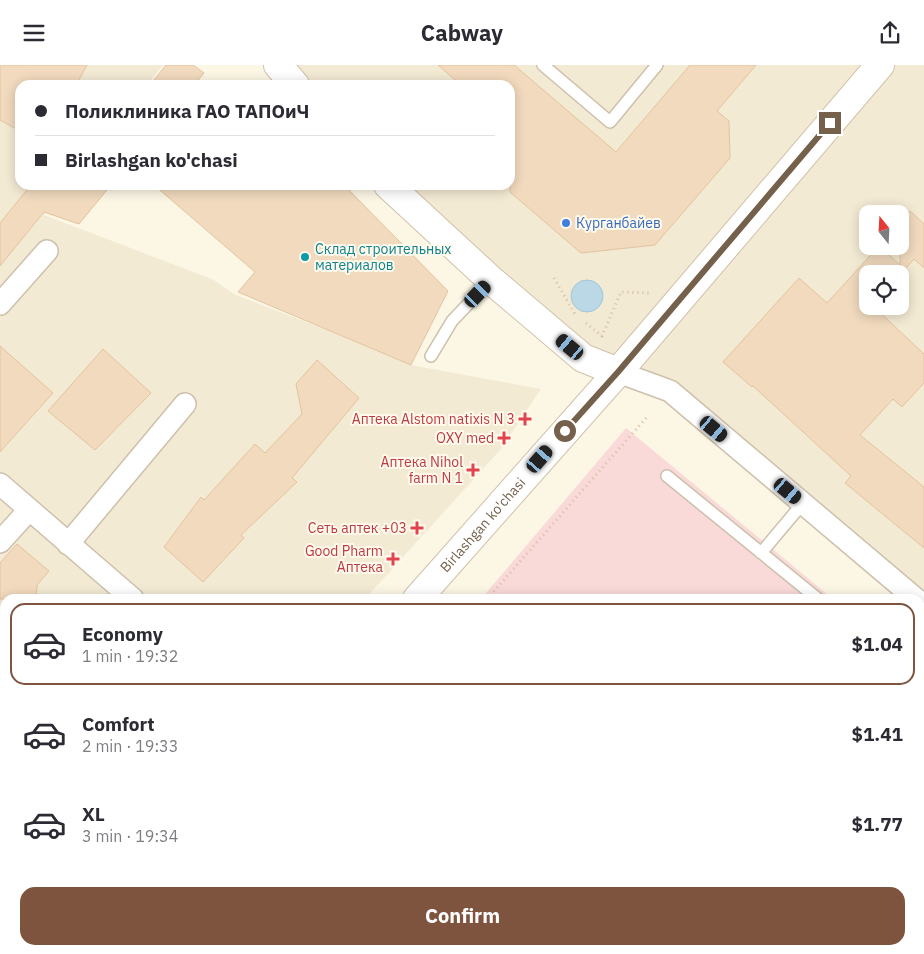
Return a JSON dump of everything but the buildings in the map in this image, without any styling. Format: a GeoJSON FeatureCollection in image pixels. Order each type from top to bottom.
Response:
{"type":"FeatureCollection","features":[{"type":"Feature","properties":{"kind":"main road","name":"Birlashgan ko'chasi"},"geometry":{"type":"LineString","coordinates":[[421,594],[618,372],[880,65]]}},
{"type":"Feature","properties":{"kind":"main road"},"geometry":{"type":"LineString","coordinates":[[393,190],[491,281],[583,358],[618,372]]}},
{"type":"Feature","properties":{"kind":"street"},"geometry":{"type":"LineString","coordinates":[[0,304],[47,251]]}},
{"type":"Feature","properties":{"kind":"street"},"geometry":{"type":"LineString","coordinates":[[618,372],[670,391],[910,594]]}},
{"type":"Feature","properties":{"kind":"street"},"geometry":{"type":"LineString","coordinates":[[68,544],[185,404]]}},
{"type":"Feature","properties":{"kind":"street"},"geometry":{"type":"LineString","coordinates":[[0,484],[127,594]]}},
{"type":"Feature","properties":{"kind":"street"},"geometry":{"type":"LineString","coordinates":[[0,542],[29,510]]}},
{"type":"Feature","properties":{"kind":"lane"},"geometry":{"type":"LineString","coordinates":[[543,65],[610,122],[657,65]]}},
{"type":"Feature","properties":{"kind":"lane"},"geometry":{"type":"LineString","coordinates":[[431,356],[452,321],[491,281]]}},
{"type":"Feature","properties":{"kind":"lane"},"geometry":{"type":"LineString","coordinates":[[667,477],[812,594]]}},
{"type":"Feature","properties":{"kind":"lane"},"geometry":{"type":"LineString","coordinates":[[761,553],[803,503]]}},
{"type":"Feature","properties":{"kind":"path"},"geometry":{"type":"LineString","coordinates":[[554,278],[574,313],[602,336],[621,292],[649,293]]}},
{"type":"Feature","properties":{"kind":"path"},"geometry":{"type":"LineString","coordinates":[[491,594],[647,417]]}},
{"type":"Feature","properties":{"kind":"shaded area"},"geometry":{"type":"Polygon","coordinates":[[[0,65],[163,65],[151,80],[15,80],[15,190],[63,190],[44,215],[212,279],[236,295],[411,365],[541,389],[501,449],[370,594],[0,594],[0,65]]]}},
{"type":"Feature","properties":{"kind":"shaded area"},"geometry":{"type":"Polygon","coordinates":[[[278,65],[924,65],[924,594],[911,594],[670,391],[618,372],[394,190],[515,190],[515,80],[291,80],[278,65]]]}},
{"type":"Feature","properties":{"kind":"shaded area"},"geometry":{"type":"Polygon","coordinates":[[[626,428],[827,594],[485,594],[626,428]]]}},
{"type":"Feature","properties":{"kind":"water"},"geometry":{"type":"Polygon","coordinates":[[[587,280],[593,281],[598,285],[602,290],[602,302],[598,307],[593,311],[587,312],[581,311],[576,307],[572,302],[571,296],[572,290],[576,285],[581,281],[587,280]]]}},
{"type":"Feature","properties":{"kind":"place","name":"Курганбайев"},"geometry":{"type":"Point","coordinates":[566,223]}},
{"type":"Feature","properties":{"kind":"place","name":"Склад строительных материалов"},"geometry":{"type":"Point","coordinates":[305,257]}},
{"type":"Feature","properties":{"kind":"place","name":"Аптека Alstom natixis N 3"},"geometry":{"type":"Point","coordinates":[525,419]}},
{"type":"Feature","properties":{"kind":"place","name":"OXY med"},"geometry":{"type":"Point","coordinates":[504,438]}},
{"type":"Feature","properties":{"kind":"place","name":"Аптека Nihol farm N 1"},"geometry":{"type":"Point","coordinates":[473,470]}},
{"type":"Feature","properties":{"kind":"place","name":"Сеть аптек +03"},"geometry":{"type":"Point","coordinates":[417,528]}},
{"type":"Feature","properties":{"kind":"place","name":"Good Pharm Аптека"},"geometry":{"type":"Point","coordinates":[393,559]}},
{"type":"Feature","properties":{"kind":"route"},"geometry":{"type":"LineString","coordinates":[[565,431],[618,372],[830,123]]}}]}
